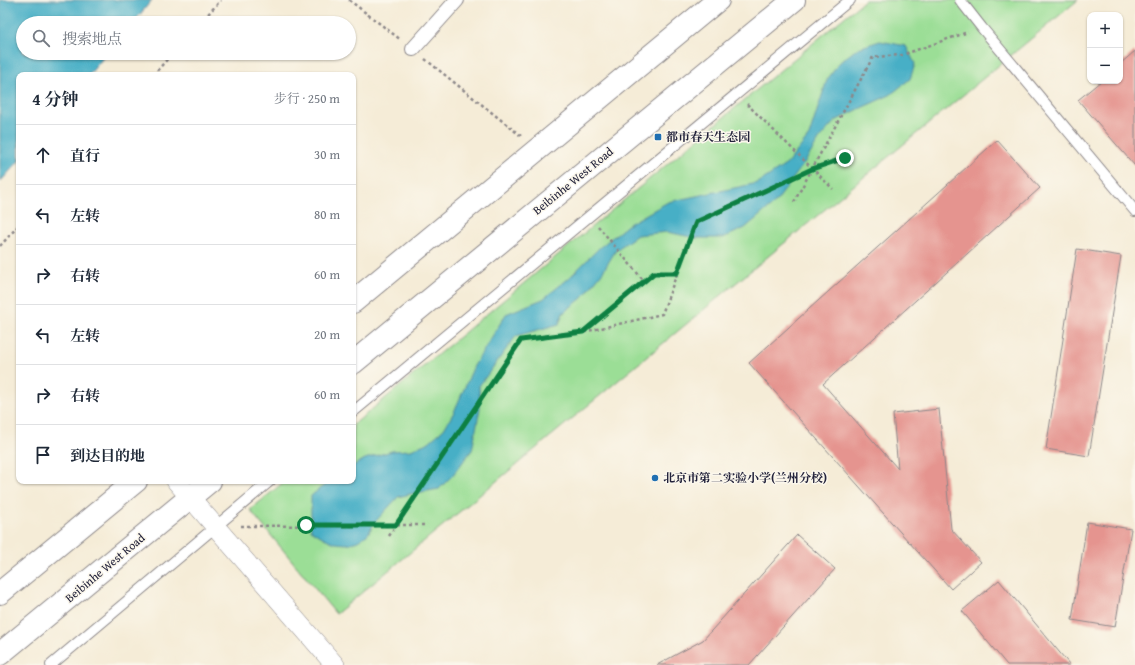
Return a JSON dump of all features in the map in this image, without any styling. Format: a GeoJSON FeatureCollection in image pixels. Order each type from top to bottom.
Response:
{"type":"FeatureCollection","features":[{"type":"Feature","properties":{"kind":"main road"},"geometry":{"type":"LineString","coordinates":[[356,300],[718,0]]}},
{"type":"Feature","properties":{"kind":"main road","name":"Beibinhe West Road"},"geometry":{"type":"LineString","coordinates":[[356,361],[794,0]]}},
{"type":"Feature","properties":{"kind":"main road"},"geometry":{"type":"LineString","coordinates":[[0,593],[132,484]]}},
{"type":"Feature","properties":{"kind":"main road","name":"Beibinhe West Road"},"geometry":{"type":"LineString","coordinates":[[0,654],[206,484]]}},
{"type":"Feature","properties":{"kind":"street"},"geometry":{"type":"LineString","coordinates":[[413,49],[457,0]]}},
{"type":"Feature","properties":{"kind":"street"},"geometry":{"type":"LineString","coordinates":[[179,484],[335,665]]}},
{"type":"Feature","properties":{"kind":"lane"},"geometry":{"type":"LineString","coordinates":[[356,410],[850,0]]}},
{"type":"Feature","properties":{"kind":"lane"},"geometry":{"type":"LineString","coordinates":[[960,0],[1135,211]]}},
{"type":"Feature","properties":{"kind":"lane"},"geometry":{"type":"LineString","coordinates":[[51,665],[266,484]]}},
{"type":"Feature","properties":{"kind":"path"},"geometry":{"type":"LineString","coordinates":[[206,16],[220,0]]}},
{"type":"Feature","properties":{"kind":"path"},"geometry":{"type":"LineString","coordinates":[[349,0],[538,149]]}},
{"type":"Feature","properties":{"kind":"path"},"geometry":{"type":"LineString","coordinates":[[794,202],[873,57],[902,55],[982,28]]}},
{"type":"Feature","properties":{"kind":"path"},"geometry":{"type":"LineString","coordinates":[[156,72],[167,60]]}},
{"type":"Feature","properties":{"kind":"path"},"geometry":{"type":"LineString","coordinates":[[737,94],[833,189]]}},
{"type":"Feature","properties":{"kind":"path"},"geometry":{"type":"LineString","coordinates":[[389,536],[521,340],[583,332],[662,314],[696,222],[802,173],[845,158]]}},
{"type":"Feature","properties":{"kind":"path"},"geometry":{"type":"LineString","coordinates":[[590,216],[644,281]]}},
{"type":"Feature","properties":{"kind":"path"},"geometry":{"type":"LineString","coordinates":[[0,246],[16,228]]}},
{"type":"Feature","properties":{"kind":"path"},"geometry":{"type":"LineString","coordinates":[[583,332],[654,273],[677,273]]}},
{"type":"Feature","properties":{"kind":"path"},"geometry":{"type":"LineString","coordinates":[[216,526],[426,525]]}},
{"type":"Feature","properties":{"kind":"green space"},"geometry":{"type":"Polygon","coordinates":[[[865,0],[1078,0],[336,614],[250,510],[281,484],[356,484],[356,423],[865,0]]]}},
{"type":"Feature","properties":{"kind":"water"},"geometry":{"type":"Polygon","coordinates":[[[0,0],[152,0],[139,16],[16,16],[16,60],[101,60],[91,72],[16,72],[16,164],[0,182],[0,0]]]}},
{"type":"Feature","properties":{"kind":"water"},"geometry":{"type":"Polygon","coordinates":[[[880,41],[906,46],[915,64],[910,79],[890,95],[835,121],[820,138],[805,162],[776,202],[745,228],[723,238],[696,238],[667,232],[637,235],[616,250],[602,273],[582,298],[563,313],[559,324],[516,336],[479,386],[480,408],[472,450],[452,476],[439,489],[398,497],[374,523],[368,534],[358,541],[347,544],[335,543],[311,530],[311,496],[325,484],[356,484],[356,464],[365,459],[392,451],[411,450],[429,442],[444,429],[454,412],[474,366],[506,314],[543,299],[568,279],[599,248],[629,224],[668,202],[758,183],[787,164],[809,136],[827,80],[840,62],[858,48],[880,41]]]}},
{"type":"Feature","properties":{"kind":"building"},"geometry":{"type":"Polygon","coordinates":[[[1135,51],[1135,166],[1078,100],[1097,84],[1123,84],[1123,61],[1135,51]]]}},
{"type":"Feature","properties":{"kind":"building"},"geometry":{"type":"Polygon","coordinates":[[[997,140],[1040,188],[823,384],[898,469],[893,414],[939,409],[951,529],[981,562],[951,589],[749,363],[997,140]]]}},
{"type":"Feature","properties":{"kind":"building"},"geometry":{"type":"Polygon","coordinates":[[[1077,249],[1121,256],[1089,456],[1046,449],[1077,249]]]}},
{"type":"Feature","properties":{"kind":"building"},"geometry":{"type":"Polygon","coordinates":[[[1087,522],[1131,529],[1115,627],[1072,620],[1087,522]]]}},
{"type":"Feature","properties":{"kind":"building"},"geometry":{"type":"Polygon","coordinates":[[[797,535],[835,569],[749,665],[657,665],[703,640],[797,535]]]}},
{"type":"Feature","properties":{"kind":"building"},"geometry":{"type":"Polygon","coordinates":[[[999,580],[1070,665],[1007,665],[962,611],[999,580]]]}},
{"type":"Feature","properties":{"kind":"place","name":"都市春天生态园"},"geometry":{"type":"Point","coordinates":[658,137]}},
{"type":"Feature","properties":{"kind":"place","name":"北京市第二实验小学(兰州分校)"},"geometry":{"type":"Point","coordinates":[655,478]}},
{"type":"Feature","properties":{"kind":"route"},"geometry":{"type":"LineString","coordinates":[[306,525],[396,525],[521,340],[583,332],[654,273],[677,273],[696,222],[812,169],[845,158]]}}]}
